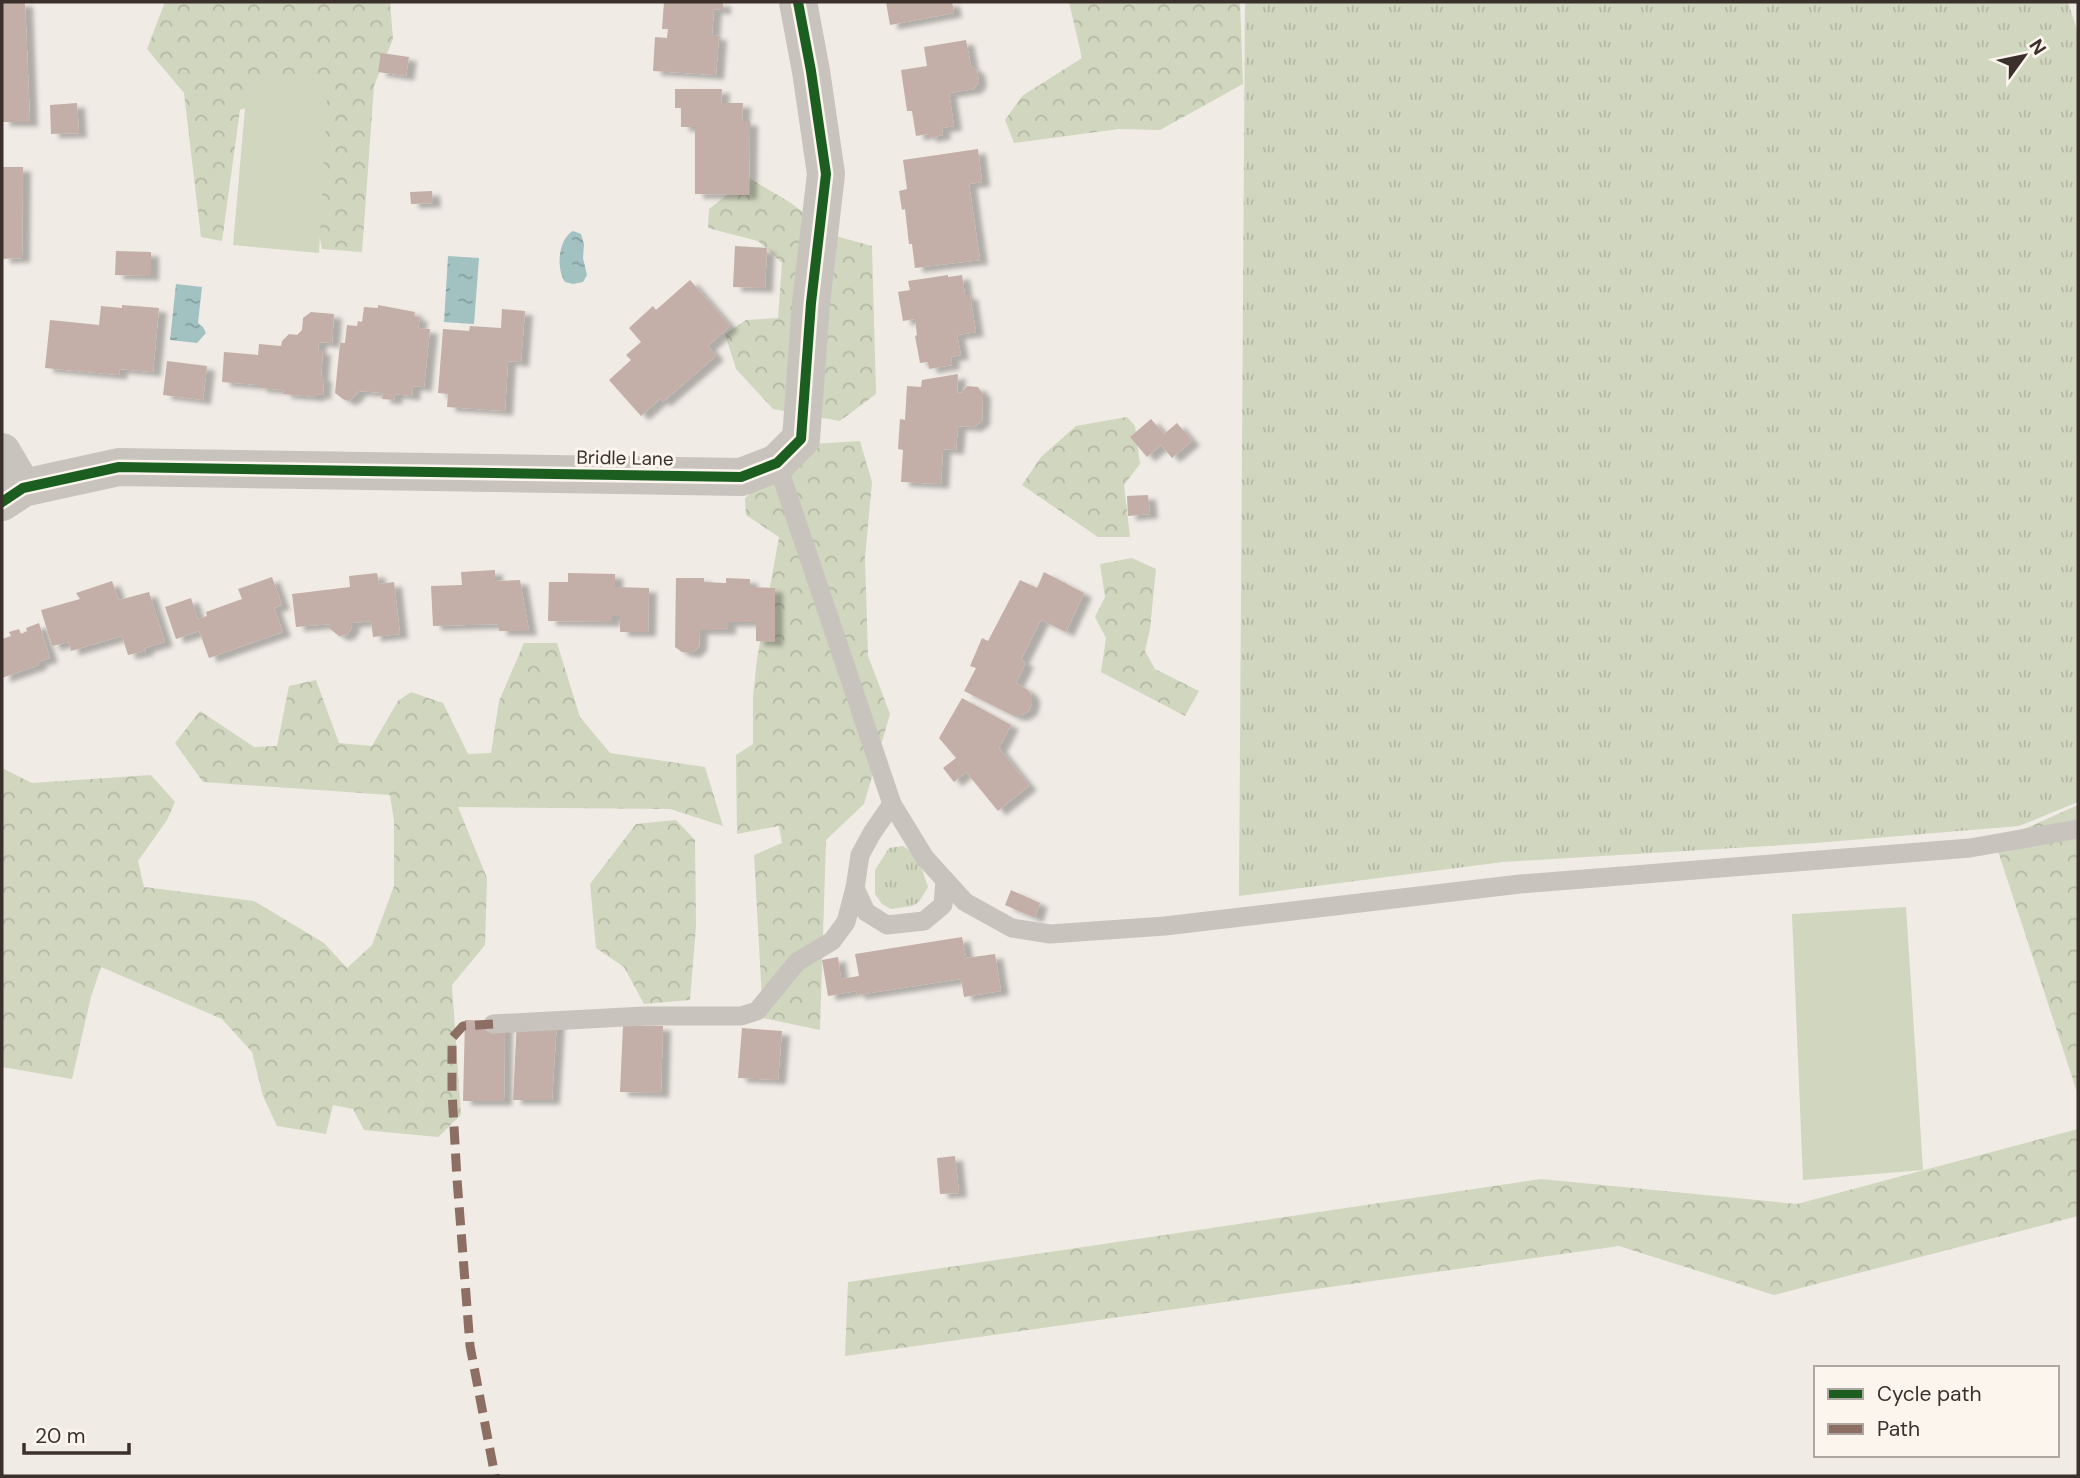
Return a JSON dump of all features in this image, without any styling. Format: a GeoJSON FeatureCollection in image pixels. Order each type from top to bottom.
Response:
{"type":"FeatureCollection","features":[{"type":"Feature","properties":{"kind":"street","name":"Bridle Lane"},"geometry":{"type":"LineString","coordinates":[[12,495],[119,467],[741,477],[777,463],[801,439],[811,303],[826,174],[798,2]]}},
{"type":"Feature","properties":{"kind":"street"},"geometry":{"type":"LineString","coordinates":[[2,452],[12,495]]}},
{"type":"Feature","properties":{"kind":"lane"},"geometry":{"type":"LineString","coordinates":[[777,463],[892,804],[925,858],[965,902],[1012,928],[1050,934],[1165,926],[1520,884],[1970,848],[2078,829]]}},
{"type":"Feature","properties":{"kind":"lane"},"geometry":{"type":"LineString","coordinates":[[493,1024],[644,1016],[740,1016],[757,1011],[797,962],[832,941],[846,922],[860,855],[892,804]]}},
{"type":"Feature","properties":{"kind":"lane"},"geometry":{"type":"LineString","coordinates":[[855,888],[866,912],[887,925],[924,921],[943,905],[945,880]]}},
{"type":"Feature","properties":{"kind":"green space"},"geometry":{"type":"Polygon","coordinates":[[[165,2],[390,2],[393,39],[374,86],[362,252],[322,249],[310,188],[301,87],[240,110],[222,241],[201,237],[184,93],[147,49],[165,2]]]}},
{"type":"Feature","properties":{"kind":"green space"},"geometry":{"type":"Polygon","coordinates":[[[1069,2],[1240,2],[1243,84],[1160,130],[1119,129],[1014,143],[1005,120],[1022,96],[1082,58],[1069,2]]]}},
{"type":"Feature","properties":{"kind":"green space"},"geometry":{"type":"Polygon","coordinates":[[[1245,2],[2068,2],[2078,33],[2078,802],[2019,826],[1815,843],[1503,862],[1239,896],[1245,2]]]}},
{"type":"Feature","properties":{"kind":"green space"},"geometry":{"type":"Polygon","coordinates":[[[248,74],[328,84],[319,253],[233,245],[248,74]]]}},
{"type":"Feature","properties":{"kind":"green space"},"geometry":{"type":"Polygon","coordinates":[[[749,178],[791,203],[832,235],[872,246],[876,394],[840,421],[773,409],[736,369],[725,334],[746,320],[778,318],[782,263],[758,241],[708,228],[709,209],[749,178]]]}},
{"type":"Feature","properties":{"kind":"green space"},"geometry":{"type":"Polygon","coordinates":[[[1127,417],[1135,426],[1140,464],[1124,485],[1130,537],[1098,537],[1022,485],[1041,457],[1076,426],[1127,417]]]}},
{"type":"Feature","properties":{"kind":"green space"},"geometry":{"type":"Polygon","coordinates":[[[860,441],[872,482],[865,558],[868,656],[890,714],[864,804],[826,840],[820,1030],[763,1018],[754,855],[782,843],[779,826],[737,834],[736,755],[753,744],[753,697],[757,659],[779,537],[746,515],[745,498],[812,444],[860,441]]]}},
{"type":"Feature","properties":{"kind":"green space"},"geometry":{"type":"Polygon","coordinates":[[[1132,558],[1156,569],[1145,651],[1155,669],[1199,691],[1185,716],[1101,672],[1106,638],[1095,617],[1105,597],[1100,564],[1132,558]]]}},
{"type":"Feature","properties":{"kind":"green space"},"geometry":{"type":"Polygon","coordinates":[[[524,643],[557,643],[580,717],[610,753],[705,767],[723,826],[670,809],[458,807],[487,878],[485,945],[452,985],[461,1115],[438,1137],[364,1130],[353,1109],[333,1105],[326,1134],[277,1126],[263,1096],[252,1052],[222,1019],[101,967],[91,997],[72,1079],[2,1067],[2,768],[32,783],[151,775],[175,802],[167,820],[138,861],[144,887],[254,901],[324,943],[347,968],[372,945],[394,886],[394,821],[390,795],[203,782],[175,743],[200,711],[254,747],[277,746],[289,686],[316,680],[339,743],[372,746],[398,701],[411,692],[443,703],[468,754],[491,753],[499,701],[524,643]]]}},
{"type":"Feature","properties":{"kind":"green space"},"geometry":{"type":"Polygon","coordinates":[[[2078,805],[2078,1095],[1995,842],[2078,805]]]}},
{"type":"Feature","properties":{"kind":"green space"},"geometry":{"type":"Polygon","coordinates":[[[676,820],[695,840],[696,926],[690,1000],[644,1004],[624,967],[596,948],[590,884],[636,824],[676,820]]]}},
{"type":"Feature","properties":{"kind":"green space"},"geometry":{"type":"Polygon","coordinates":[[[903,846],[917,855],[928,887],[919,902],[912,906],[891,909],[882,904],[875,894],[875,870],[889,848],[903,846]]]}},
{"type":"Feature","properties":{"kind":"green space"},"geometry":{"type":"Polygon","coordinates":[[[1906,907],[1923,1170],[1803,1180],[1792,914],[1906,907]]]}},
{"type":"Feature","properties":{"kind":"green space"},"geometry":{"type":"Polygon","coordinates":[[[2078,1129],[2078,1216],[1774,1295],[1619,1246],[845,1356],[848,1282],[1541,1179],[1797,1204],[2078,1129]]]}},
{"type":"Feature","properties":{"kind":"water"},"geometry":{"type":"Polygon","coordinates":[[[573,231],[581,234],[587,275],[583,282],[573,284],[565,282],[562,276],[560,255],[564,241],[573,231]]]}},
{"type":"Feature","properties":{"kind":"water"},"geometry":{"type":"Polygon","coordinates":[[[448,256],[479,258],[474,324],[444,322],[448,256]]]}},
{"type":"Feature","properties":{"kind":"water"},"geometry":{"type":"Polygon","coordinates":[[[176,284],[202,287],[198,323],[206,333],[197,343],[170,340],[176,284]]]}},
{"type":"Feature","properties":{"kind":"building"},"geometry":{"type":"Polygon","coordinates":[[[2,2],[25,2],[30,122],[2,122],[2,2]]]}},
{"type":"Feature","properties":{"kind":"building"},"geometry":{"type":"Polygon","coordinates":[[[664,2],[723,2],[723,10],[714,9],[712,35],[719,36],[716,75],[653,71],[655,37],[667,38],[668,29],[662,29],[664,2]]]}},
{"type":"Feature","properties":{"kind":"building"},"geometry":{"type":"Polygon","coordinates":[[[886,2],[952,2],[954,13],[890,25],[886,2]]]}},
{"type":"Feature","properties":{"kind":"building"},"geometry":{"type":"Polygon","coordinates":[[[966,40],[971,66],[977,70],[979,82],[974,89],[949,93],[954,126],[942,128],[943,135],[928,138],[928,134],[916,136],[912,111],[907,111],[901,70],[927,66],[924,47],[966,40]]]}},
{"type":"Feature","properties":{"kind":"building"},"geometry":{"type":"Polygon","coordinates":[[[381,53],[409,57],[406,76],[378,72],[381,53]]]}},
{"type":"Feature","properties":{"kind":"building"},"geometry":{"type":"Polygon","coordinates":[[[675,89],[722,89],[721,103],[743,103],[742,121],[750,121],[749,195],[695,194],[695,127],[681,127],[681,108],[675,108],[675,89]]]}},
{"type":"Feature","properties":{"kind":"building"},"geometry":{"type":"Polygon","coordinates":[[[77,103],[79,133],[51,134],[50,105],[77,103]]]}},
{"type":"Feature","properties":{"kind":"building"},"geometry":{"type":"Polygon","coordinates":[[[978,149],[982,182],[969,184],[980,260],[915,268],[905,209],[902,210],[899,191],[907,189],[903,160],[978,149]]]}},
{"type":"Feature","properties":{"kind":"building"},"geometry":{"type":"Polygon","coordinates":[[[2,167],[23,167],[22,258],[2,259],[2,167]]]}},
{"type":"Feature","properties":{"kind":"building"},"geometry":{"type":"Polygon","coordinates":[[[432,191],[433,203],[411,204],[410,192],[432,191]]]}},
{"type":"Feature","properties":{"kind":"building"},"geometry":{"type":"Polygon","coordinates":[[[735,246],[767,248],[765,288],[733,287],[735,246]]]}},
{"type":"Feature","properties":{"kind":"building"},"geometry":{"type":"Polygon","coordinates":[[[116,251],[151,252],[151,276],[115,275],[116,251]]]}},
{"type":"Feature","properties":{"kind":"building"},"geometry":{"type":"Polygon","coordinates":[[[962,275],[965,295],[970,295],[976,332],[957,335],[961,355],[951,357],[952,365],[929,369],[928,362],[920,363],[915,319],[903,321],[898,292],[910,290],[908,281],[962,275]]]}},
{"type":"Feature","properties":{"kind":"building"},"geometry":{"type":"Polygon","coordinates":[[[690,280],[730,326],[708,346],[716,356],[663,402],[660,399],[641,416],[609,380],[631,360],[626,355],[641,342],[629,328],[653,306],[656,310],[690,280]]]}},
{"type":"Feature","properties":{"kind":"building"},"geometry":{"type":"Polygon","coordinates":[[[122,305],[159,308],[153,372],[120,369],[119,375],[45,368],[50,320],[99,325],[101,306],[122,308],[122,305]]]}},
{"type":"Feature","properties":{"kind":"building"},"geometry":{"type":"Polygon","coordinates":[[[378,305],[415,312],[414,316],[420,317],[418,328],[430,329],[424,387],[413,386],[412,396],[395,394],[394,400],[382,399],[383,393],[359,391],[348,401],[335,393],[340,343],[345,343],[347,325],[357,326],[358,321],[362,322],[364,307],[378,308],[378,305]]]}},
{"type":"Feature","properties":{"kind":"building"},"geometry":{"type":"Polygon","coordinates":[[[502,309],[525,311],[521,362],[508,361],[505,411],[447,407],[448,394],[438,393],[443,329],[469,331],[470,326],[501,328],[502,309]]]}},
{"type":"Feature","properties":{"kind":"building"},"geometry":{"type":"Polygon","coordinates":[[[311,312],[334,314],[332,343],[319,342],[318,350],[323,350],[323,395],[317,394],[317,397],[283,394],[284,390],[259,388],[259,385],[222,382],[224,352],[258,355],[259,344],[281,346],[289,334],[297,335],[302,330],[303,318],[311,312]]]}},
{"type":"Feature","properties":{"kind":"building"},"geometry":{"type":"Polygon","coordinates":[[[167,361],[207,366],[203,400],[163,395],[167,361]]]}},
{"type":"Feature","properties":{"kind":"building"},"geometry":{"type":"Polygon","coordinates":[[[958,374],[957,392],[961,393],[967,386],[978,387],[983,394],[982,421],[974,427],[958,426],[956,450],[943,449],[941,484],[901,482],[903,450],[898,449],[900,419],[905,420],[907,386],[921,387],[922,380],[958,374]]]}},
{"type":"Feature","properties":{"kind":"building"},"geometry":{"type":"Polygon","coordinates":[[[1151,419],[1164,434],[1177,423],[1192,441],[1172,458],[1161,445],[1147,457],[1130,437],[1151,419]]]}},
{"type":"Feature","properties":{"kind":"building"},"geometry":{"type":"Polygon","coordinates":[[[1148,495],[1150,514],[1128,516],[1127,496],[1148,495]]]}},
{"type":"Feature","properties":{"kind":"building"},"geometry":{"type":"Polygon","coordinates":[[[495,570],[495,581],[520,580],[529,631],[499,631],[499,624],[433,626],[431,586],[462,585],[461,572],[495,570]]]}},
{"type":"Feature","properties":{"kind":"building"},"geometry":{"type":"Polygon","coordinates":[[[1044,572],[1084,593],[1066,632],[1041,620],[1021,660],[1026,663],[1016,683],[1028,690],[1032,703],[1029,711],[1021,716],[1014,716],[964,691],[976,668],[970,666],[982,638],[988,641],[1020,580],[1037,588],[1044,572]]]}},
{"type":"Feature","properties":{"kind":"building"},"geometry":{"type":"Polygon","coordinates":[[[377,573],[379,584],[394,582],[400,634],[373,637],[371,621],[352,623],[347,635],[339,636],[330,629],[330,624],[296,627],[292,594],[350,587],[349,576],[377,573]]]}},
{"type":"Feature","properties":{"kind":"building"},"geometry":{"type":"Polygon","coordinates":[[[568,573],[615,574],[615,587],[649,588],[648,632],[620,632],[620,616],[612,616],[612,622],[548,621],[549,582],[568,582],[568,573]]]}},
{"type":"Feature","properties":{"kind":"building"},"geometry":{"type":"Polygon","coordinates":[[[272,577],[282,605],[274,608],[283,632],[209,658],[199,631],[176,639],[165,607],[191,598],[198,619],[207,616],[206,612],[242,599],[238,589],[272,577]]]}},
{"type":"Feature","properties":{"kind":"building"},"geometry":{"type":"Polygon","coordinates":[[[676,578],[704,578],[704,582],[726,583],[726,578],[750,579],[750,587],[775,588],[775,642],[756,641],[756,622],[728,622],[728,630],[700,630],[699,647],[692,653],[682,652],[675,647],[676,578]]]}},
{"type":"Feature","properties":{"kind":"building"},"geometry":{"type":"Polygon","coordinates":[[[112,581],[119,600],[149,592],[165,642],[145,648],[146,651],[128,655],[122,636],[71,651],[69,642],[52,646],[41,610],[80,599],[76,593],[112,581]]]}},
{"type":"Feature","properties":{"kind":"building"},"geometry":{"type":"Polygon","coordinates":[[[39,623],[50,658],[38,662],[39,665],[2,678],[2,639],[11,636],[9,632],[19,629],[21,634],[27,631],[26,628],[39,623]]]}},
{"type":"Feature","properties":{"kind":"building"},"geometry":{"type":"Polygon","coordinates":[[[962,698],[1011,725],[999,748],[1029,786],[998,811],[966,772],[954,782],[943,768],[956,758],[939,738],[962,698]]]}},
{"type":"Feature","properties":{"kind":"building"},"geometry":{"type":"Polygon","coordinates":[[[1011,890],[1040,903],[1035,918],[1005,905],[1011,890]]]}},
{"type":"Feature","properties":{"kind":"building"},"geometry":{"type":"Polygon","coordinates":[[[962,937],[966,958],[995,954],[1001,991],[964,997],[961,979],[857,995],[856,991],[828,996],[822,960],[838,957],[841,979],[859,976],[855,954],[962,937]]]}},
{"type":"Feature","properties":{"kind":"building"},"geometry":{"type":"Polygon","coordinates":[[[465,1020],[505,1021],[504,1101],[463,1101],[465,1020]]]}},
{"type":"Feature","properties":{"kind":"building"},"geometry":{"type":"Polygon","coordinates":[[[517,1020],[557,1021],[552,1100],[513,1100],[517,1020]]]}},
{"type":"Feature","properties":{"kind":"building"},"geometry":{"type":"Polygon","coordinates":[[[623,1025],[663,1026],[661,1093],[620,1092],[623,1025]]]}},
{"type":"Feature","properties":{"kind":"building"},"geometry":{"type":"Polygon","coordinates":[[[742,1028],[782,1031],[778,1080],[738,1078],[742,1028]]]}},
{"type":"Feature","properties":{"kind":"building"},"geometry":{"type":"Polygon","coordinates":[[[955,1156],[959,1193],[940,1194],[937,1158],[955,1156]]]}},
{"type":"Feature","properties":{"kind":"marked path"},"geometry":{"type":"LineString","coordinates":[[493,1024],[463,1026],[452,1038],[452,1092],[470,1346],[495,1476]]}},
{"type":"Feature","properties":{"kind":"cycle path"},"geometry":{"type":"LineString","coordinates":[[2,502],[23,488],[119,467],[741,477],[777,463],[801,439],[811,303],[826,174],[798,2]]}}]}
